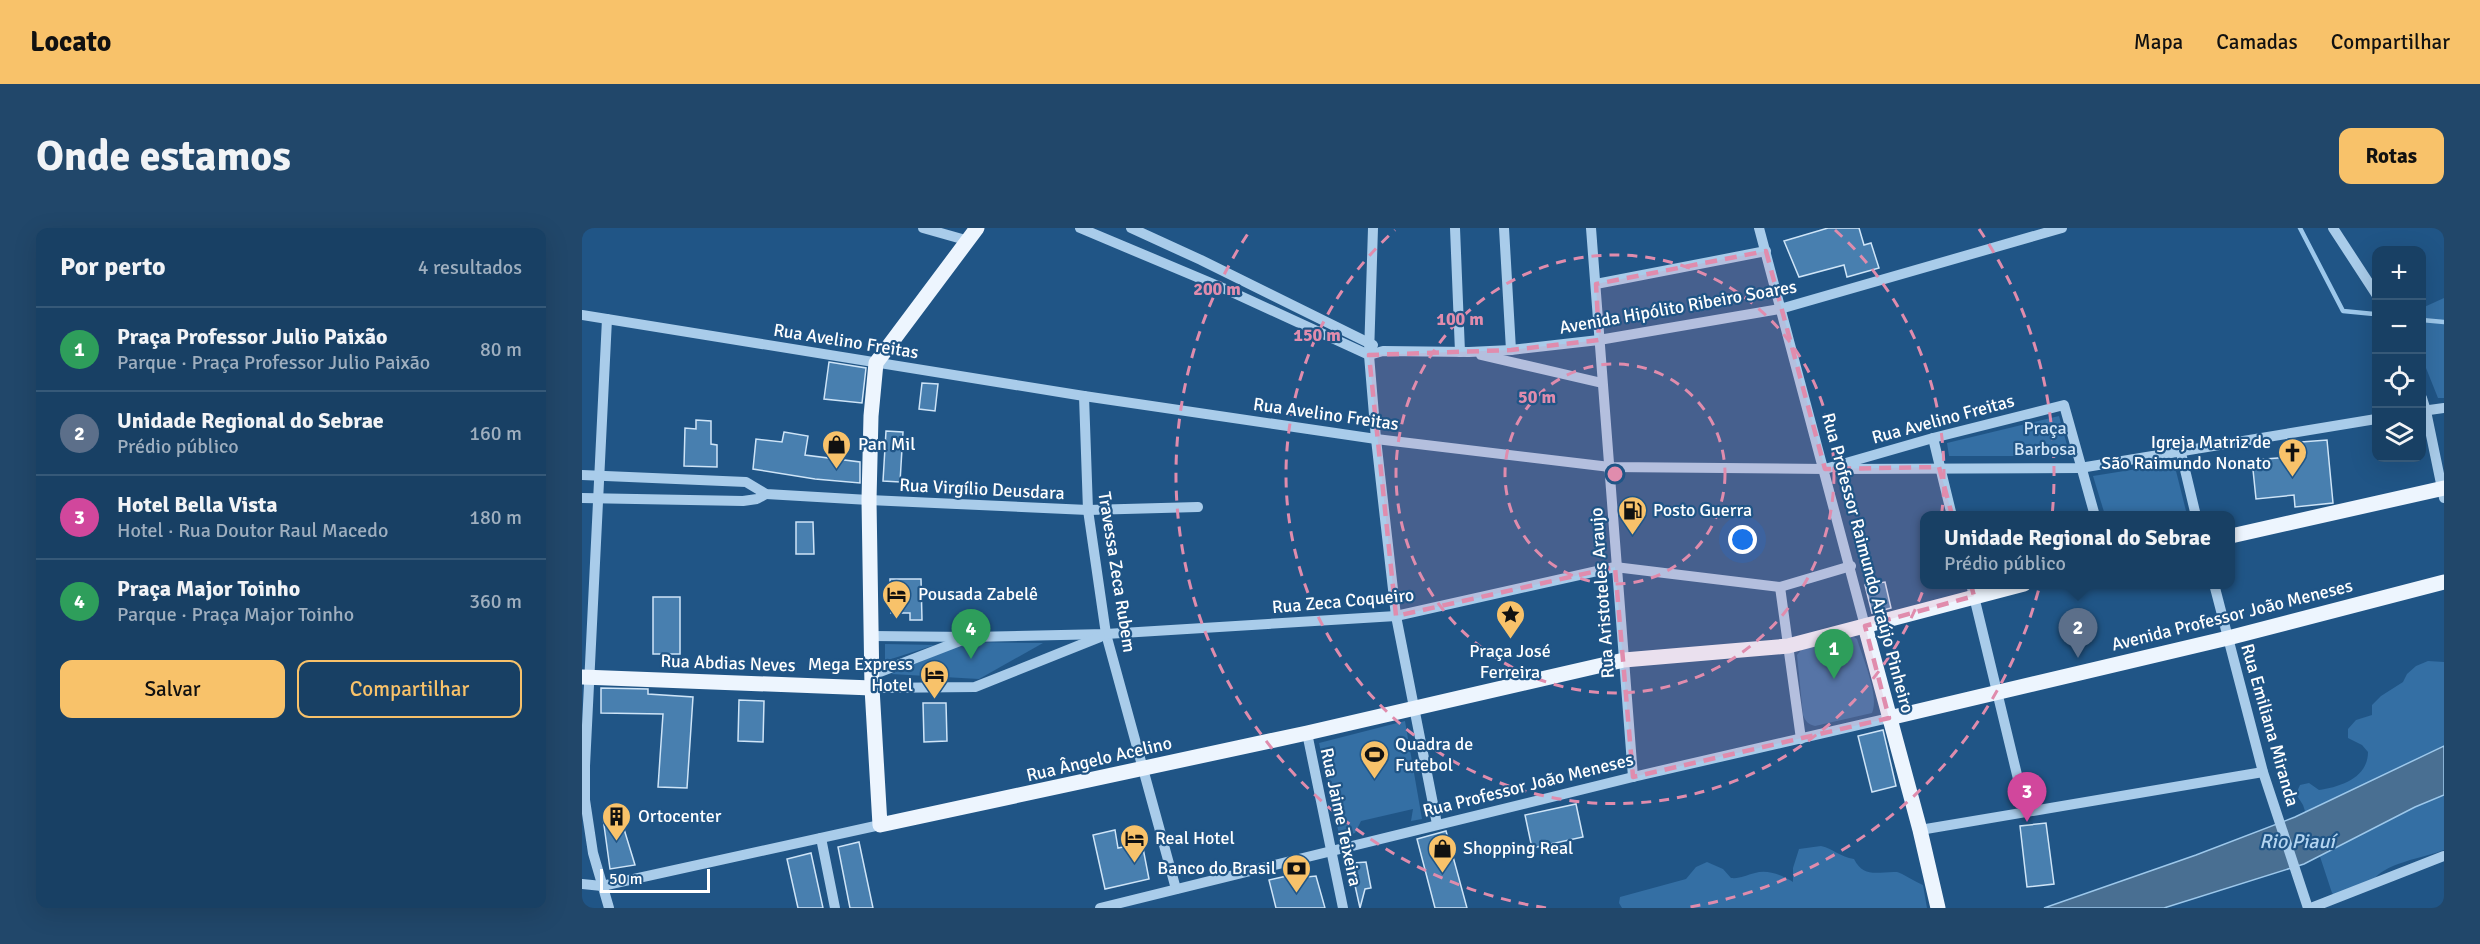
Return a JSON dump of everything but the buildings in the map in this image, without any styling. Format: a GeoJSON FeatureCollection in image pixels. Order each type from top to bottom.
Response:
{"type":"FeatureCollection","features":[{"type":"Feature","properties":{"kind":"main road"},"geometry":{"type":"LineString","coordinates":[[880,825],[872,682],[869,500],[870,433],[876,363],[975,232]]}},
{"type":"Feature","properties":{"kind":"main road"},"geometry":{"type":"LineString","coordinates":[[2235,535],[2443,491]]}},
{"type":"Feature","properties":{"kind":"main road","name":"Avenida Professor João Meneses"},"geometry":{"type":"LineString","coordinates":[[1889,718],[2228,638],[2444,582]]}},
{"type":"Feature","properties":{"kind":"main road","name":"Rua Ângelo Acelino"},"geometry":{"type":"LineString","coordinates":[[880,825],[1307,733],[1624,660],[1788,646],[1865,626],[1972,590]]}},
{"type":"Feature","properties":{"kind":"main road","name":"Rua Professor Raimundo Araújo Pinheiro"},"geometry":{"type":"LineString","coordinates":[[1865,626],[1920,830],[1938,908]]}},
{"type":"Feature","properties":{"kind":"main road","name":"Rua Abdias Neves"},"geometry":{"type":"LineString","coordinates":[[586,678],[872,682]]}},
{"type":"Feature","properties":{"kind":"street"},"geometry":{"type":"LineString","coordinates":[[923,228],[975,232]]}},
{"type":"Feature","properties":{"kind":"street"},"geometry":{"type":"LineString","coordinates":[[1080,228],[1193,275],[1369,355]]}},
{"type":"Feature","properties":{"kind":"street"},"geometry":{"type":"LineString","coordinates":[[1131,228],[1370,342],[1383,351]]}},
{"type":"Feature","properties":{"kind":"street"},"geometry":{"type":"LineString","coordinates":[[1373,228],[1369,355],[1376,439],[1396,616],[1437,824]]}},
{"type":"Feature","properties":{"kind":"street"},"geometry":{"type":"LineString","coordinates":[[1455,228],[1464,352]]}},
{"type":"Feature","properties":{"kind":"street"},"geometry":{"type":"LineString","coordinates":[[1504,228],[1511,350]]}},
{"type":"Feature","properties":{"kind":"street","name":"Rua Aristoteles Araujo"},"geometry":{"type":"LineString","coordinates":[[1591,228],[1610,467],[1615,567],[1633,777]]}},
{"type":"Feature","properties":{"kind":"street","name":"Rua Professor Raimundo Araújo Pinheiro"},"geometry":{"type":"LineString","coordinates":[[1759,228],[1851,566],[1865,626]]}},
{"type":"Feature","properties":{"kind":"street","name":"Avenida Hipólito Ribeiro Soares"},"geometry":{"type":"LineString","coordinates":[[1369,355],[1383,351],[1511,350],[1599,340],[1780,309],[2062,228]]}},
{"type":"Feature","properties":{"kind":"street"},"geometry":{"type":"LineString","coordinates":[[2333,228],[2372,288]]}},
{"type":"Feature","properties":{"kind":"street"},"geometry":{"type":"LineString","coordinates":[[1596,284],[1766,250]]}},
{"type":"Feature","properties":{"kind":"street"},"geometry":{"type":"LineString","coordinates":[[1193,275],[1201,260]]}},
{"type":"Feature","properties":{"kind":"street","name":"Rua Avelino Freitas"},"geometry":{"type":"LineString","coordinates":[[582,315],[1084,396],[1376,439],[1610,467],[1825,469],[1933,438],[2064,405],[2080,468]]}},
{"type":"Feature","properties":{"kind":"street"},"geometry":{"type":"LineString","coordinates":[[607,319],[599,498],[586,678],[585,800],[592,853],[609,908]]}},
{"type":"Feature","properties":{"kind":"street","name":"Avenida Hipólito Ribeiro Soares"},"geometry":{"type":"LineString","coordinates":[[1464,352],[1602,384]]}},
{"type":"Feature","properties":{"kind":"street","name":"Travessa Zeca Rubem"},"geometry":{"type":"LineString","coordinates":[[1084,396],[1088,510],[1106,634],[1176,889]]}},
{"type":"Feature","properties":{"kind":"street"},"geometry":{"type":"LineString","coordinates":[[2426,411],[2444,408]]}},
{"type":"Feature","properties":{"kind":"street"},"geometry":{"type":"LineString","coordinates":[[2426,419],[2443,491]]}},
{"type":"Feature","properties":{"kind":"street"},"geometry":{"type":"LineString","coordinates":[[1825,469],[2080,468],[2372,420]]}},
{"type":"Feature","properties":{"kind":"street"},"geometry":{"type":"LineString","coordinates":[[1933,438],[1951,511]]}},
{"type":"Feature","properties":{"kind":"street"},"geometry":{"type":"LineString","coordinates":[[2181,453],[2195,511]]}},
{"type":"Feature","properties":{"kind":"street"},"geometry":{"type":"LineString","coordinates":[[2080,468],[2093,511]]}},
{"type":"Feature","properties":{"kind":"street","name":"Rua Virgílio Deusdara"},"geometry":{"type":"LineString","coordinates":[[582,475],[746,482],[766,494],[869,500],[1088,510],[1198,507]]}},
{"type":"Feature","properties":{"kind":"street","name":"Rua Virgílio Deusdara"},"geometry":{"type":"LineString","coordinates":[[582,498],[743,501],[757,499],[766,494]]}},
{"type":"Feature","properties":{"kind":"street"},"geometry":{"type":"LineString","coordinates":[[1801,740],[1780,587],[1851,566]]}},
{"type":"Feature","properties":{"kind":"street","name":"Rua Zeca Coqueiro"},"geometry":{"type":"LineString","coordinates":[[872,636],[971,637],[1106,634],[1396,616],[1615,567],[1780,587]]}},
{"type":"Feature","properties":{"kind":"street","name":"Rua Emiliana Miranda"},"geometry":{"type":"LineString","coordinates":[[2215,589],[2263,772],[2310,908]]}},
{"type":"Feature","properties":{"kind":"street"},"geometry":{"type":"LineString","coordinates":[[1972,590],[2026,812]]}},
{"type":"Feature","properties":{"kind":"street"},"geometry":{"type":"LineString","coordinates":[[872,682],[975,687],[1106,634]]}},
{"type":"Feature","properties":{"kind":"street"},"geometry":{"type":"LineString","coordinates":[[872,682],[971,637]]}},
{"type":"Feature","properties":{"kind":"street","name":"Rua Professor João Meneses"},"geometry":{"type":"LineString","coordinates":[[1100,908],[1116,906],[1437,824],[1889,718]]}},
{"type":"Feature","properties":{"kind":"street","name":"Rua Jaime Teixeira"},"geometry":{"type":"LineString","coordinates":[[1307,733],[1343,908]]}},
{"type":"Feature","properties":{"kind":"street"},"geometry":{"type":"LineString","coordinates":[[1920,830],[2263,772]]}},
{"type":"Feature","properties":{"kind":"street","name":"Rua Ângelo Acelino"},"geometry":{"type":"LineString","coordinates":[[582,884],[602,886],[880,825]]}},
{"type":"Feature","properties":{"kind":"street"},"geometry":{"type":"LineString","coordinates":[[820,838],[835,908]]}},
{"type":"Feature","properties":{"kind":"street"},"geometry":{"type":"LineString","coordinates":[[2310,908],[2444,856]]}},
{"type":"Feature","properties":{"kind":"highlighted area"},"geometry":{"type":"Polygon","coordinates":[[[1766,251],[1825,469],[1939,467],[1974,596],[1865,626],[1889,718],[1633,777],[1615,567],[1396,616],[1369,355],[1511,350],[1599,340],[1596,284],[1766,251]]]}},
{"type":"Feature","properties":{"kind":"green space"},"geometry":{"type":"Polygon","coordinates":[[[2444,298],[2444,398],[2438,398],[2426,368],[2426,306],[2444,298]]]}},
{"type":"Feature","properties":{"kind":"green space","name":"Praça Barbosa"},"geometry":{"type":"Polygon","coordinates":[[[2059,416],[2070,456],[1949,456],[1947,443],[2059,416]]]}},
{"type":"Feature","properties":{"kind":"green space"},"geometry":{"type":"Polygon","coordinates":[[[2174,463],[2186,511],[2104,511],[2093,476],[2174,463]]]}},
{"type":"Feature","properties":{"kind":"green space"},"geometry":{"type":"Polygon","coordinates":[[[1852,636],[1857,639],[1872,687],[1874,706],[1872,713],[1815,726],[1806,721],[1803,715],[1797,655],[1803,648],[1852,636]]]}},
{"type":"Feature","properties":{"kind":"green space"},"geometry":{"type":"Polygon","coordinates":[[[967,642],[1043,643],[979,679],[891,674],[967,642]]]}},
{"type":"Feature","properties":{"kind":"green space"},"geometry":{"type":"Polygon","coordinates":[[[885,644],[935,645],[885,661],[885,644]]]}},
{"type":"Feature","properties":{"kind":"green space"},"geometry":{"type":"Polygon","coordinates":[[[2428,661],[2444,662],[2444,850],[2384,870],[2373,882],[2338,898],[2332,893],[2303,805],[2296,794],[2300,785],[2309,783],[2319,790],[2327,789],[2344,784],[2358,775],[2367,761],[2368,752],[2362,745],[2348,738],[2348,729],[2356,720],[2372,715],[2372,705],[2381,696],[2403,682],[2407,674],[2416,666],[2428,661]]]}},
{"type":"Feature","properties":{"kind":"green space"},"geometry":{"type":"Polygon","coordinates":[[[1405,721],[1422,819],[1411,821],[1413,809],[1361,821],[1355,833],[1340,839],[1319,743],[1405,721]]]}},
{"type":"Feature","properties":{"kind":"green space"},"geometry":{"type":"Polygon","coordinates":[[[1821,846],[1854,859],[1867,872],[1897,872],[1923,885],[1927,908],[1622,908],[1619,903],[1620,897],[1686,879],[1696,867],[1707,862],[1723,869],[1731,878],[1769,872],[1793,882],[1793,868],[1799,849],[1821,846]]]}},
{"type":"Feature","properties":{"kind":"water","name":"Rio Piauí"},"geometry":{"type":"Polygon","coordinates":[[[2444,746],[2444,795],[2415,807],[2304,864],[2164,908],[2044,908],[2196,855],[2295,817],[2444,746]]]}},
{"type":"Feature","properties":{"kind":"waterway"},"geometry":{"type":"LineString","coordinates":[[2300,228],[2343,311],[2372,314]]}},
{"type":"Feature","properties":{"kind":"waterway"},"geometry":{"type":"LineString","coordinates":[[2426,320],[2444,322]]}},
{"type":"Feature","properties":{"kind":"place","name":"Pan Mil"},"geometry":{"type":"Point","coordinates":[837,470]}},
{"type":"Feature","properties":{"kind":"place","name":"Igreja Matriz de São Raimundo Nonato"},"geometry":{"type":"Point","coordinates":[2292,478]}},
{"type":"Feature","properties":{"kind":"place","name":"Posto Guerra"},"geometry":{"type":"Point","coordinates":[1632,536]}},
{"type":"Feature","properties":{"kind":"place","name":"Pousada Zabelê"},"geometry":{"type":"Point","coordinates":[897,620]}},
{"type":"Feature","properties":{"kind":"place","name":"Praça José Ferreira"},"geometry":{"type":"Point","coordinates":[1510,640]}},
{"type":"Feature","properties":{"kind":"place","name":"Unidade Regional do Sebrae"},"geometry":{"type":"Point","coordinates":[2078,658]}},
{"type":"Feature","properties":{"kind":"place","name":"Praça Major Toinho"},"geometry":{"type":"Point","coordinates":[971,659]}},
{"type":"Feature","properties":{"kind":"place","name":"Praça Professor Julio Paixão"},"geometry":{"type":"Point","coordinates":[1834,679]}},
{"type":"Feature","properties":{"kind":"place","name":"Mega Express Hotel"},"geometry":{"type":"Point","coordinates":[934,700]}},
{"type":"Feature","properties":{"kind":"place","name":"Quadra de Futebol"},"geometry":{"type":"Point","coordinates":[1374,780]}},
{"type":"Feature","properties":{"kind":"place","name":"Hotel Bella Vista"},"geometry":{"type":"Point","coordinates":[2027,822]}},
{"type":"Feature","properties":{"kind":"place","name":"Ortocenter"},"geometry":{"type":"Point","coordinates":[617,842]}},
{"type":"Feature","properties":{"kind":"place","name":"Real Hotel"},"geometry":{"type":"Point","coordinates":[1134,864]}},
{"type":"Feature","properties":{"kind":"place","name":"Shopping Real"},"geometry":{"type":"Point","coordinates":[1442,874]}},
{"type":"Feature","properties":{"kind":"place","name":"Banco do Brasil"},"geometry":{"type":"Point","coordinates":[1297,894]}}]}
